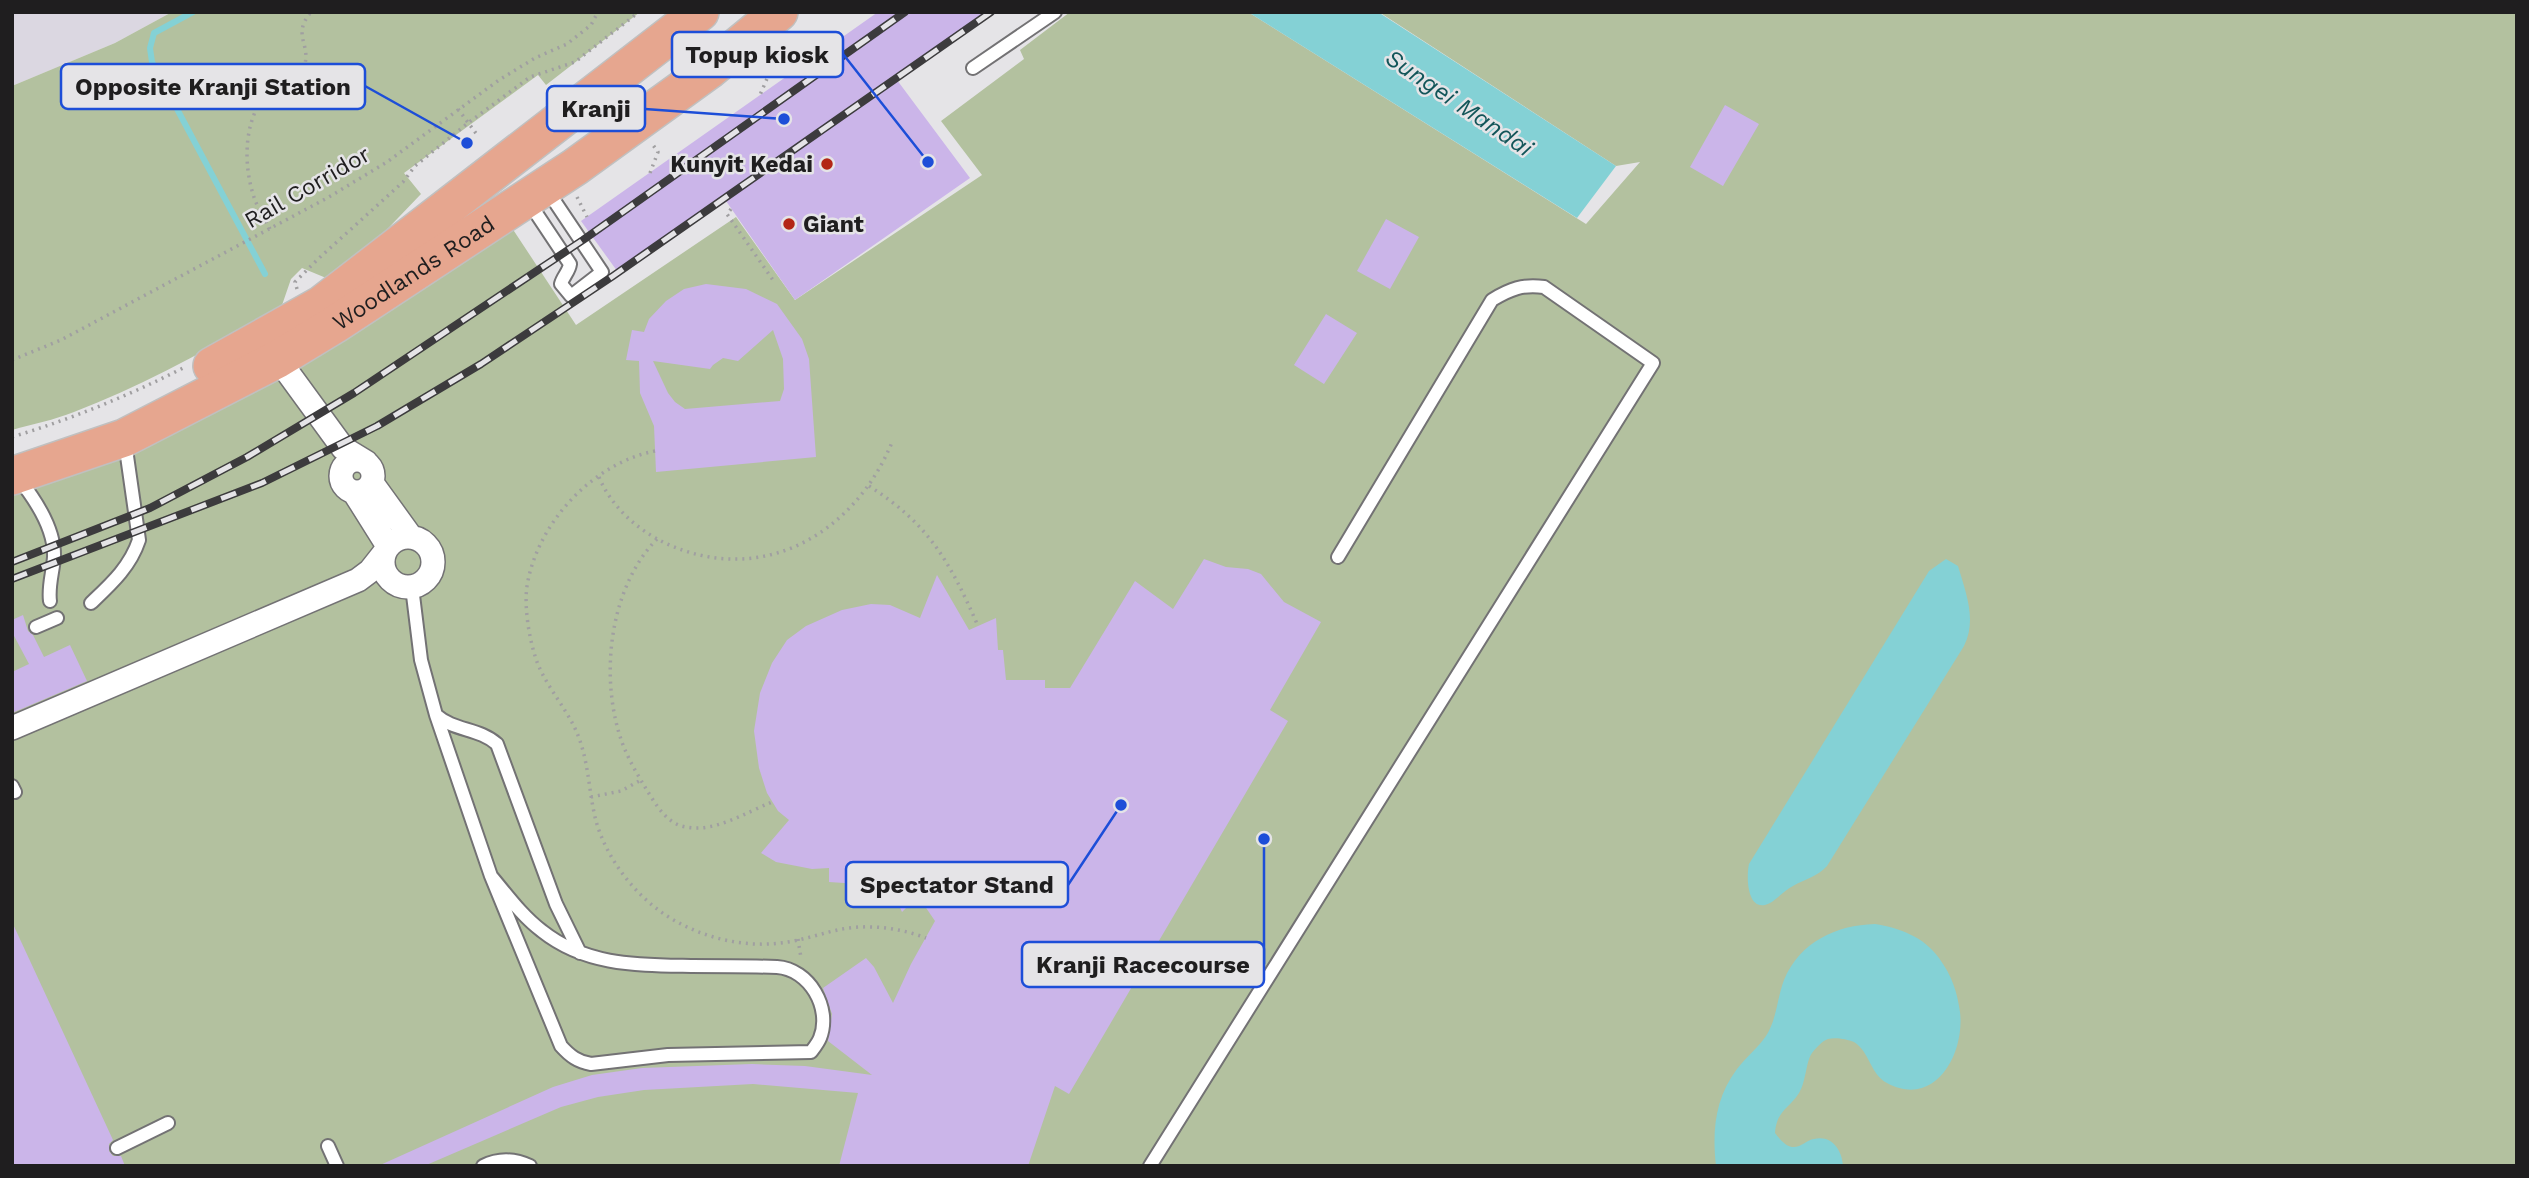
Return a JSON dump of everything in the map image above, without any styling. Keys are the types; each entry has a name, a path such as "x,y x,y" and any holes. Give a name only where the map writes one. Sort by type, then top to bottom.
{"main road":[{"name":"Woodlands Road","path":"13,467 174,388 297,296 321,305 700,12"},
{"name":"Woodlands Road","path":"13,467 124,438 278,359 334,326 536,193 709,70 779,12"}],"street":[{"path":"278,359 342,459 364,479 411,537"},
{"path":"342,459 341,481 364,479"},
{"path":"364,479 387,549 383,566 385,573 402,585"},
{"path":"12,728 358,580 402,537 418,538 429,548 434,562 425,581 402,585 358,580"}],"lane":[{"path":"973,68 1055,12"},
{"path":"536,193 601,272 571,296 561,284 570,270 570,264 536,193"},
{"path":"1150,1166 1653,363 1544,287 1530,285 1510,289 1492,300 1338,556"},
{"path":"91,603 123,572 139,541 124,438"},
{"path":"13,467 32,495 52,537 54,555 50,601"},
{"path":"402,585 436,715 491,876 561,1046 570,1056 582,1062 603,1063 668,1055 811,1052 821,1038 823,1016 814,990 798,972 786,968 632,965 605,961 580,953 542,931 523,914 491,876"},
{"path":"36,628 57,618"},
{"path":"436,715 444,722 482,734 496,744 556,904 580,953"},
{"path":"117,1148 168,1123"},
{"path":"328,1146 337,1166"},
{"path":"483,1166 502,1160 516,1160 530,1166"}],"path":[{"path":"270,229 255,200 247,169 249,129 257,106 273,85 304,67 307,58 300,36 303,22 311,12"},
{"name":"Rail Corridor","path":"12,360 61,340 252,239 387,162 508,74 567,44 591,25 598,12"},
{"path":"297,296 318,259 404,182 415,166 530,77 575,62 639,12"},
{"path":"458,109 478,136"},
{"path":"650,173 658,152"},
{"path":"404,182 412,179"},
{"path":"582,206 587,217"},
{"path":"731,209 727,214 775,283"},
{"path":"12,438 73,419 129,396 187,366"},
{"path":"599,477 610,498 621,511 657,539 680,550 717,558 769,556 807,542 842,517 869,486 892,440"},
{"path":"655,451 622,461 599,477 553,521 534,562 527,585 527,605 535,657 544,678 579,738 596,823 616,864 636,890 663,913 695,931 720,939 779,944 844,929 867,927 893,929 926,938"},
{"path":"869,486 895,502 929,536 946,559 978,626"},
{"path":"657,539 646,550 627,585 614,625 611,664 616,718 623,745 657,807 672,822 686,827 720,824 772,802"},
{"path":"591,797 621,790 641,780"}],"shaded area":[{"path":"12,12 172,12 115,43 12,86"}],"green space":[{"path":"172,12 640,12 546,85 538,75 404,173 421,194 352,266 331,280 302,268 291,279 281,308 256,322 179,364 101,401 59,417 12,430 12,86 115,43"},
{"path":"1070,12 1248,12 1586,224 1640,162 1616,166 1379,12 2517,12 2517,1166 12,1166 12,486 512,228 576,325 736,217 795,300 982,175 941,121 1024,59 1020,50"}],"water":[{"name":"Sungei Mandai","path":"1248,12 1378,12 1616,166 1577,218"},
{"path":"1946,559 1958,566 1967,596 1970,626 1964,646 1827,866 1770,903 1757,904 1752,899 1748,885 1749,864 1929,571"},
{"path":"1875,924 1919,939 1933,951 1951,977 1960,1012 1960,1028 1952,1060 1933,1083 1919,1089 1904,1089 1881,1079 1864,1051 1854,1042 1828,1039 1812,1053 1801,1088 1778,1119 1775,1133 1792,1147 1814,1139 1826,1139 1838,1149 1843,1166 1716,1166 1715,1128 1724,1091 1737,1069 1770,1029 1784,980 1791,967 1799,955 1821,938 1847,928"}],"building":[{"path":"878,12 994,12 897,80 970,178 795,300 726,201 620,275 581,221"},
{"path":"1725,105 1759,124 1723,186 1690,167"},
{"path":"1386,219 1419,237 1390,289 1357,271"},
{"path":"706,284 746,289 777,304 802,339 809,359 816,457 656,472 654,426 640,393 639,361 626,360 632,330 644,332 649,319 666,301 684,289","holes":["773,330 783,359 784,389 780,401 685,409 668,393 653,361 710,369 723,358 738,361"]},
{"path":"1326,314 1357,333 1324,384 1294,365"},
{"path":"1204,559 1226,567 1248,569 1261,574 1284,602 1321,622 1270,710 1288,721 1069,1094 1055,1086 1028,1166 839,1166 858,1093 753,1084 644,1090 598,1097 561,1107 424,1166 378,1166 553,1087 592,1075 642,1068 752,1064 805,1066 872,1075 828,1041 832,1014 823,988 866,958 874,967 893,1003 935,921 918,896 902,912 885,874 859,884 829,882 829,868 812,869 776,862 761,853 789,820 778,811 767,793 759,768 754,731 760,693 772,663 787,640 806,626 842,610 871,604 890,605 920,618 937,575 969,630 996,618 998,650 1003,650 1006,680 1045,680 1045,688 1070,688 1135,581 1173,609"},
{"path":"23,615 28,631 33,635 44,657 70,645 87,681 12,713 12,672 29,664 12,632 12,620"},
{"path":"12,922 113,1140 109,1144 109,1151 113,1156 121,1156 125,1166 12,1166"}],"waterway":[{"path":"193,12 154,33 150,48 152,62 265,274"}],"railway":[{"path":"12,562 150,508 247,457 354,393 583,240 905,12"},
{"path":"12,579 262,483 377,426 481,364 613,276 991,12"}],"place":[{"name":"Kranji","path":"784,119"},
{"name":"Opposite Kranji Station","path":"467,143"},
{"name":"Topup kiosk","path":"928,162"},
{"name":"Kunyit Kedai","path":"827,164"},
{"name":"Giant","path":"789,224"},
{"name":"Spectator Stand","path":"1121,805"},
{"name":"Kranji Racecourse","path":"1264,839"}]}
